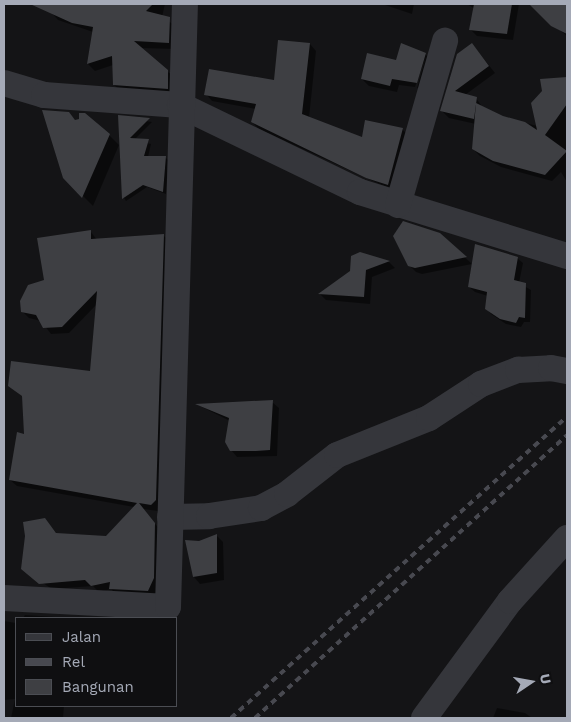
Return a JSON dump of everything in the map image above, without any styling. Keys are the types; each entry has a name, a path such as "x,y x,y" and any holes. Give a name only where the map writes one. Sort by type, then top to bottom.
{"street":[{"path":"4,598 168,607 180,105 185,4"},
{"path":"398,205 445,41"},
{"path":"4,82 44,95 180,105 360,192 567,256"},
{"path":"170,517 209,516 261,508 288,494 337,455 429,418 481,384 518,370 551,368 567,371"},
{"path":"424,718 510,601 567,538"}],"building":[{"path":"30,4 153,4 146,11 170,17 169,43 134,41 168,70 168,89 113,85 112,56 87,64 93,27 72,23"},
{"path":"474,4 512,4 507,34 469,30"},
{"path":"529,4 567,4 567,34 551,26"},
{"path":"278,40 310,43 302,114 362,137 365,120 403,128 388,185 366,178 251,122 256,104 204,95 209,69 274,80"},
{"path":"401,43 426,53 417,83 392,79 390,86 361,79 367,53 396,60"},
{"path":"472,43 489,66 455,91 477,97 474,119 440,111 457,54"},
{"path":"567,77 567,104 545,135 567,151 545,175 493,161 472,149 476,103 503,116 525,122 537,130 531,103 542,91 540,79"},
{"path":"42,110 69,112 75,120 79,119 79,113 85,113 110,134 82,198 63,178"},
{"path":"118,115 150,118 130,138 149,139 144,156 166,156 163,192 143,185 122,199"},
{"path":"403,221 440,233 467,257 415,268 408,266 393,236"},
{"path":"91,230 91,239 164,234 156,500 151,505 139,503 155,523 154,578 148,591 109,589 110,582 91,586 85,580 39,584 21,569 25,536 23,522 45,518 56,533 106,536 137,503 9,480 17,432 24,434 22,396 8,386 11,361 90,371 97,291 62,327 43,328 36,315 21,312 20,301 28,285 44,280 37,238"},
{"path":"475,244 518,257 514,280 526,283 525,318 519,317 516,323 500,319 485,309 487,292 468,287"},
{"path":"360,252 390,261 366,270 364,297 318,294 350,271 351,256"},
{"path":"273,400 270,450 256,451 230,451 225,442 229,418 195,404"},
{"path":"217,534 217,573 193,577 185,540 199,541"}],"railway":[{"path":"231,718 567,416"},
{"path":"255,718 567,435"}]}
